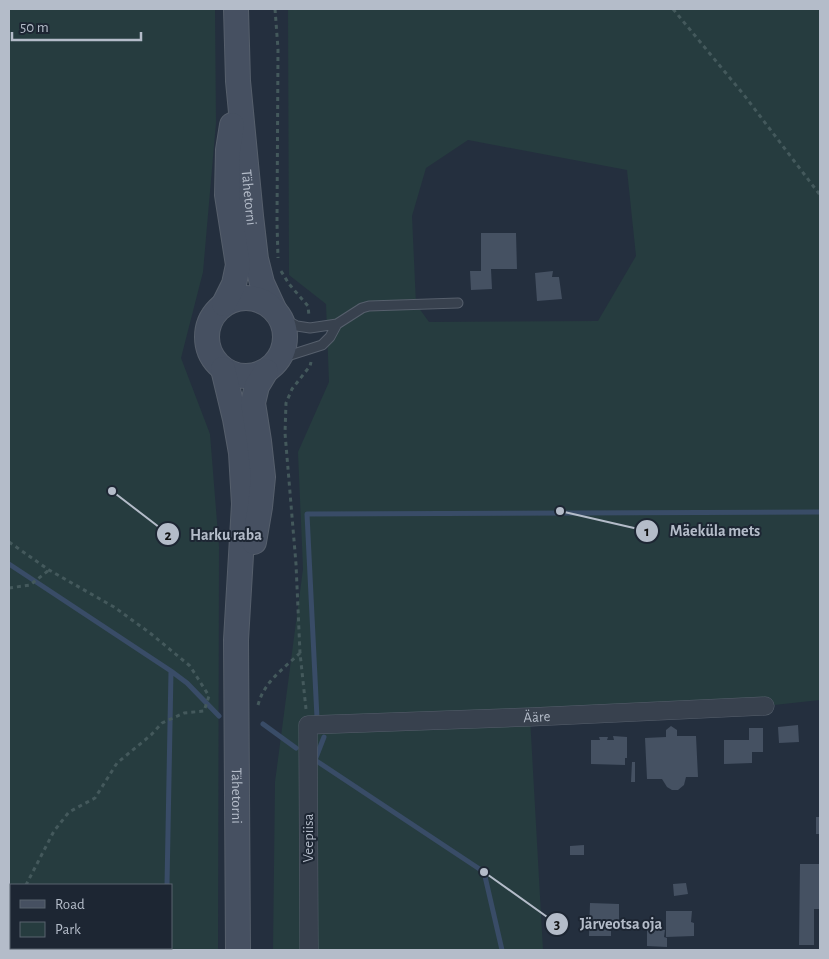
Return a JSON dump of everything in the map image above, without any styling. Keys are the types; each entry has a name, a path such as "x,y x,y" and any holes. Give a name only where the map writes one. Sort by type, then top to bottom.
{"street":[{"name":"Tähetorni","path":"236,9 238,81 255,248 262,283 277,313"},
{"name":"Tähetorni","path":"224,304 234,284 238,265 230,215 227,174 228,150 238,81"},
{"path":"237,298 250,298 263,301 277,313 285,334 284,344 272,365 248,376 239,376 223,369 214,360 206,340 207,330 210,320 224,304 237,298"},
{"name":"Tähetorni","path":"236,640 260,508 263,477 253,403 257,386 272,365"},
{"name":"Tähetorni","path":"223,369 235,419 244,504 236,640 238,950"},
{"name":"Ääre","path":"308,725 540,717 765,706"},
{"name":"Veepiisa","path":"308,725 309,950"}],"lane":[{"path":"277,313 297,326 310,328 337,324 362,308 369,306 458,303"},
{"path":"272,365 322,345 330,337 337,324"}],"path":[{"path":"674,9 744,94 820,194"},
{"path":"9,542 49,570 128,617 150,633 190,666 209,696 204,711 184,713 162,723 151,735 117,763 95,798 69,812 54,831 27,884"},
{"path":"9,588 30,585 49,570"},
{"path":"257,709 260,697 270,680 300,653"}],"green space":[{"path":"9,9 215,9 216,123 203,272 181,358 210,434 219,547 218,950 9,950"},
{"path":"288,9 820,9 820,700 765,706 530,717 543,950 273,950 275,782 303,569 298,452 329,382 326,304 289,275","holes":["468,140 627,170 636,256 598,321 429,322 416,304 412,216 426,168"]}],"building":[{"path":"481,233 516,233 517,269 491,269 492,289 471,290 470,271 481,271"},
{"path":"553,271 552,277 559,277 562,299 537,301 535,273"},
{"path":"798,725 799,742 779,743 778,727"},
{"path":"671,726 677,730 677,736 696,736 698,777 686,777 684,785 678,790 672,790 667,787 662,779 647,779 645,738 666,737 666,730"},
{"path":"749,728 763,728 763,752 752,752 752,763 724,764 724,740 749,740"},
{"path":"613,736 627,737 625,765 591,764 591,740 600,740 599,737 608,737 607,740 614,740"},
{"path":"632,762 635,762 635,782 631,782"},
{"path":"816,817 820,817 820,834 816,834"},
{"path":"584,845 584,855 570,855 570,846"},
{"path":"800,864 820,864 820,909 814,909 814,945 799,945"},
{"path":"686,883 688,894 674,896 673,884"},
{"path":"590,903 619,904 619,927 611,927 611,936 589,936"},
{"path":"666,911 692,911 691,922 694,923 694,936 666,937"},
{"path":"647,930 665,930 664,937 667,938 667,947 647,946"}],"waterway":[{"path":"317,718 307,514 820,512"},
{"path":"9,564 171,671 187,683 219,716"},
{"path":"167,884 171,671"},
{"path":"263,724 296,748"},
{"path":"324,737 315,760 484,872 502,950"}],"place":[{"name":"Harku raba","path":"112,491"},
{"name":"Mäeküla mets","path":"560,511"},
{"name":"Järveotsa oja","path":"484,872"}]}
